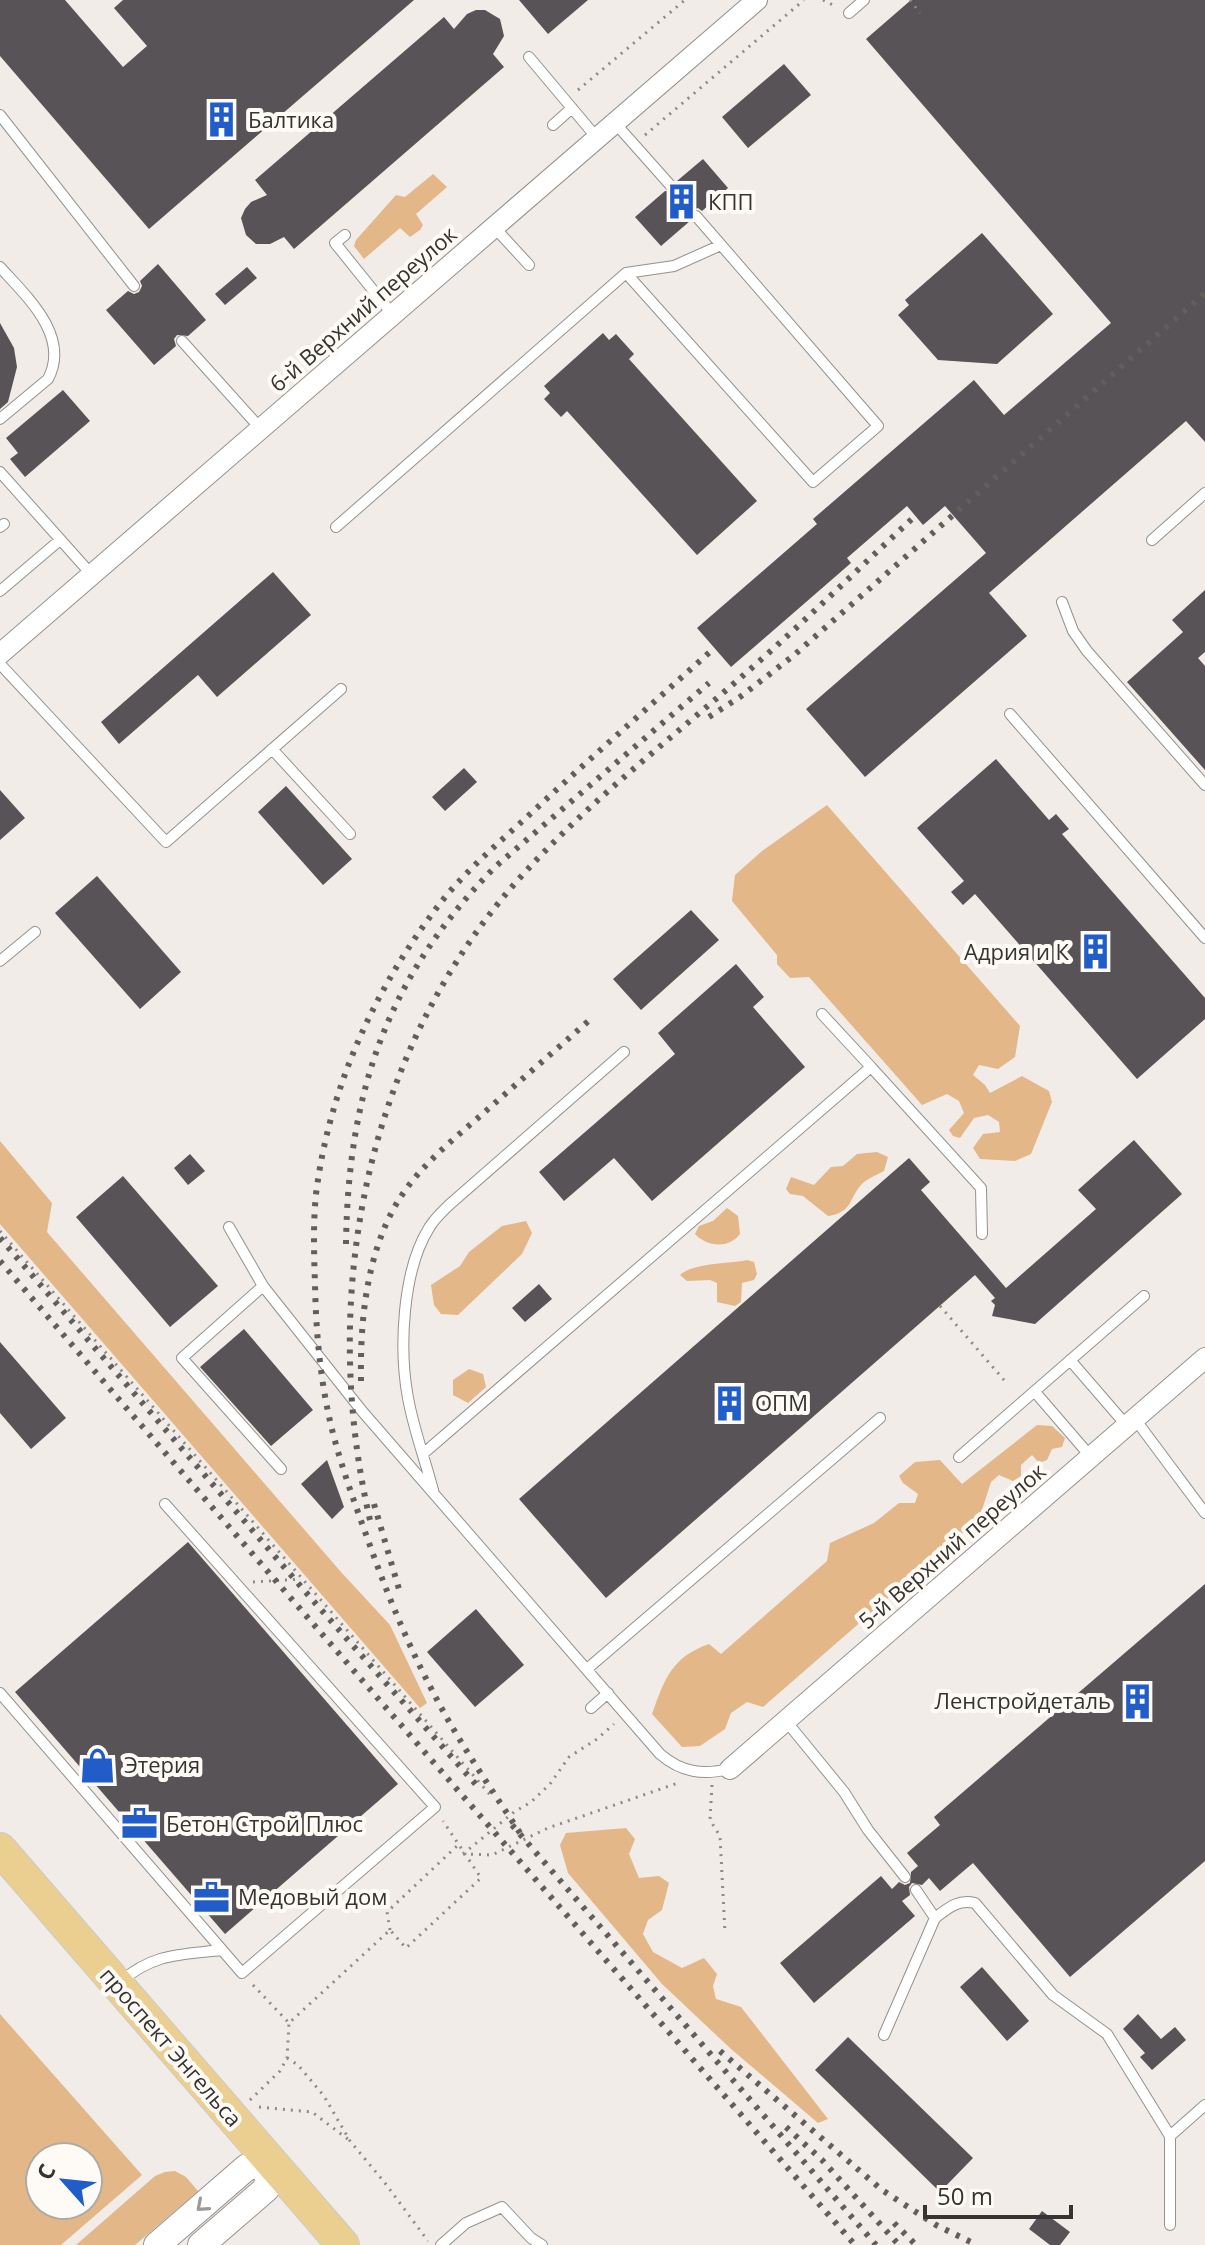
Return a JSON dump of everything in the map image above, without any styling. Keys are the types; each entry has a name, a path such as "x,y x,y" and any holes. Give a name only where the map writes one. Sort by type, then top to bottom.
{"main road":[{"name":"проспект Энгельса","path":"0,1849 117,1984 315,2245"},
{"name":"проспект Энгельса","path":"0,1881 262,2173 343,2245"}],"street":[{"name":"6-й Верхний переулок","path":"0,654 757,0"},
{"name":"5-й Верхний переулок","path":"722,1771 786,1721 1205,1358"},
{"path":"157,2245 262,2173"},
{"path":"201,2245 262,2173"}],"lane":[{"path":"849,13 864,0"},
{"path":"529,57 597,138"},
{"path":"553,125 569,104"},
{"path":"0,115 134,286"},
{"path":"615,123 671,186"},
{"path":"626,273 813,482 878,426 696,216"},
{"path":"494,227 529,265"},
{"path":"345,235 335,243 393,315"},
{"path":"336,527 626,273 674,266 721,245"},
{"path":"0,267 37,308 47,324 54,357 48,379 0,419"},
{"path":"368,285 378,276"},
{"path":"182,341 261,429"},
{"path":"0,472 92,575"},
{"path":"1152,540 1205,493"},
{"path":"0,591 60,540"},
{"path":"1062,602 1073,631 1087,651 1205,785"},
{"path":"0,664 166,842 341,689"},
{"path":"1010,714 1205,938"},
{"path":"272,749 350,834"},
{"path":"0,961 35,932"},
{"path":"822,1014 981,1188 982,1234"},
{"path":"435,1496 408,1396 404,1361 409,1286 418,1249 430,1226 449,1205 624,1052"},
{"path":"424,1453 871,1067"},
{"path":"229,1227 263,1286 362,1411 626,1715 670,1763 699,1773 722,1771"},
{"path":"263,1286 182,1358 281,1469"},
{"path":"959,1457 1144,1296"},
{"path":"1070,1360 1131,1422 1205,1513"},
{"path":"1035,1392 1091,1457"},
{"path":"587,1669 880,1418"},
{"path":"0,1693 242,1973 435,1807 165,1504"},
{"path":"591,1708 608,1693"},
{"path":"786,1721 844,1792 868,1830 905,1877"},
{"path":"916,1890 935,1918"},
{"path":"884,2035 935,1918 955,1904 965,1901 975,1903 1053,1995 1107,2034 1170,2136 1170,2225"},
{"path":"117,1984 138,1967 159,1958 222,1950"},
{"path":"1170,2136 1205,2105"},
{"path":"441,2245 466,2223 502,2207 531,2238 542,2245"}],"path":[{"path":"569,104 685,0"},
{"path":"633,144 804,0"},
{"path":"910,0 920,13"},
{"path":"0,1231 493,1798"},
{"path":"940,1306 1004,1380"},
{"path":"242,1591 250,1582 301,1579"},
{"path":"463,1854 531,1802 550,1784 569,1757 626,1715"},
{"path":"722,1771 710,1820 720,1836 725,1933"},
{"path":"463,1854 492,1855 548,1828 668,1788 699,1773"},
{"path":"435,1807 481,1878 406,1948 390,1930 387,1912 458,1845"},
{"path":"350,2141 312,2112 243,2105 280,2071 287,2058 289,2023 390,1930"},
{"path":"242,1973 289,2023"},
{"path":"287,2058 298,2065 324,2096 350,2141 431,2245"}],"shaded area":[{"path":"433,174 447,187 416,214 423,225 420,230 410,237 400,228 364,259 354,246 356,240 396,195 405,197"},
{"path":"827,805 1020,1026 1015,1057 998,1069 979,1065 973,1075 990,1093 1022,1076 1049,1091 1052,1102 1031,1154 1015,1161 980,1159 973,1148 983,1134 1000,1132 999,1122 988,1115 974,1118 960,1138 953,1136 949,1130 964,1113 959,1101 947,1094 922,1105 809,977 790,978 777,964 777,955 732,901 735,875 762,851"},
{"path":"0,1141 52,1203 47,1232 390,1625 427,1703 420,1708 0,1224"},
{"path":"877,1152 888,1157 884,1171 863,1183 842,1212 828,1216 803,1196 790,1194 786,1189 791,1177 814,1185 831,1167 843,1166 857,1154"},
{"path":"727,1208 738,1216 740,1234 735,1239 724,1244 712,1244 695,1234 699,1226 713,1221"},
{"path":"526,1221 532,1233 522,1254 458,1315 441,1314 434,1305 431,1285 460,1266 469,1252 502,1226"},
{"path":"747,1260 754,1262 757,1274 754,1280 742,1283 741,1302 735,1306 717,1302 717,1283 710,1280 687,1281 680,1275 702,1266"},
{"path":"469,1369 483,1374 486,1387 468,1403 453,1395 453,1380"},
{"path":"1037,1425 1052,1426 1065,1438 1062,1447 1052,1449 1047,1460 1039,1463 1032,1455 1021,1465 1021,1476 1013,1481 999,1475 991,1482 979,1519 763,1707 747,1702 731,1713 725,1729 700,1746 682,1747 652,1714 665,1681 677,1663 709,1644 721,1654 827,1561 830,1543 874,1523 899,1503 915,1503 918,1494 899,1476 915,1462 940,1460 962,1484"},
{"path":"626,1828 635,1839 629,1854 639,1878 659,1876 669,1883 662,1910 648,1920 643,1934 653,1952 682,1968 704,1958 717,1974 713,1986 716,1999 741,2007 828,2119 818,2123 731,2049 662,1984 568,1873 560,1845 566,1833"},
{"path":"0,2014 142,2175 104,2208 104,2141 24,2141 24,2221 89,2221 61,2245 0,2245"},
{"path":"175,2171 186,2177 198,2191 135,2245 76,2245 155,2176"}],"building":[{"path":"0,0 65,0 123,67 147,46 114,8 123,0 414,0 149,229 0,56"},
{"path":"519,0 588,0 548,34"},
{"path":"911,0 1205,0 1205,442 1186,421 989,593 1027,636 865,777 806,709 986,553 945,506 923,525 907,506 847,558 851,563 731,667 697,628 817,524 813,519 974,380 1004,415 1111,323 866,39"},
{"path":"485,10 500,19 504,36 493,54 504,67 294,249 284,237 270,244 256,244 246,235 241,218 245,209 251,202 267,195 255,180 444,17 454,29 467,14"},
{"path":"784,64 811,95 748,148 722,117"},
{"name":"КПП","path":"703,159 728,188 702,211 698,208 691,210 688,214 690,221 661,246 635,217 665,191 676,192 679,188 677,181"},
{"path":"982,233 1053,314 997,364 938,360 898,315 909,305 905,300"},
{"path":"158,264 206,320 188,336 177,335 174,339 176,346 154,365 106,310 128,291 134,294 139,292 142,286 140,281"},
{"path":"247,267 257,278 225,305 215,294"},
{"path":"0,323 14,348 17,367 8,402 0,409"},
{"path":"603,333 609,340 616,334 634,354 629,359 757,501 697,555 567,411 561,417 544,399 550,393 544,386"},
{"path":"63,390 90,421 25,477 10,459 18,453 6,438"},
{"path":"273,572 311,615 217,697 198,675 119,744 101,722"},
{"path":"1205,590 1205,652 1198,658 1205,666 1205,770 1127,682 1183,632 1172,620"},
{"name":"Адрия и К","path":"996,759 1049,820 1056,814 1069,829 1062,834 1205,998 1205,1019 1137,1079 975,894 963,905 951,892 964,881 917,828"},
{"path":"464,768 477,782 445,811 432,797"},
{"path":"286,786 352,859 323,885 258,812"},
{"path":"0,790 25,818 0,840"},
{"path":"97,876 181,972 140,1009 55,913"},
{"path":"691,910 719,940 641,1010 613,979"},
{"path":"736,964 764,997 753,1007 805,1067 652,1201 614,1158 564,1201 539,1172 675,1054 658,1033"},
{"name":"ОПМ","path":"1134,1140 1182,1194 1035,1324 992,1316 995,1305 991,1301 995,1298 975,1275 606,1598 519,1499 909,1158 930,1182 921,1190 1006,1288 1096,1209 1078,1190"},
{"path":"190,1154 205,1171 188,1185 174,1168"},
{"path":"123,1176 218,1286 170,1327 76,1217"},
{"path":"539,1284 552,1299 525,1322 512,1308"},
{"path":"244,1329 313,1410 271,1446 200,1367"},
{"path":"0,1342 66,1418 31,1449 0,1413"},
{"path":"327,1460 344,1507 332,1519 301,1484"},
{"path":"188,1542 398,1784 225,1934 15,1692"},
{"name":"Ленстройдеталь","path":"1205,1584 1205,1861 1070,1977 973,1863 940,1891 929,1878 922,1885 912,1883 910,1895 902,1901 915,1916 814,2003 780,1963 881,1876 892,1889 899,1882 905,1885 910,1883 911,1872 918,1866 907,1853 940,1825 934,1817"},
{"path":"476,1609 524,1665 475,1707 427,1652"},
{"path":"982,1967 1029,2021 1007,2041 960,1987"},
{"path":"1138,2014 1161,2039 1175,2027 1186,2040 1152,2070 1140,2057 1145,2053 1123,2029"},
{"path":"848,2037 973,2158 940,2192 815,2070"},
{"path":"1042,2211 1070,2232 1060,2245 1050,2245 1029,2229"}],"railway":[{"path":"709,717 793,656 1205,293"},
{"path":"370,1520 356,1438 350,1356 353,1273 365,1191 386,1112 417,1035 456,962 505,895 559,837 761,659 914,517"},
{"path":"520,1833 453,1728 414,1655 382,1578 339,1453 323,1383 317,1323 314,1216 322,1155 343,1081 373,1009 412,942 435,910 491,850 712,650"},
{"path":"346,1244 355,1136 366,1087 381,1040 401,995 426,951 495,867 709,683"},
{"path":"361,1381 364,1314 371,1270 394,1208 424,1167 593,1017"},
{"path":"0,1238 480,1789"},
{"path":"0,1261 855,2245"},
{"path":"374,1504 401,1596"},
{"path":"512,1825 876,2245"},
{"path":"720,2051 882,2190 936,2225 977,2245"},
{"path":"786,2127 822,2160 899,2245"},
{"path":"894,2223 916,2245"}],"place":[{"name":"Балтика","path":"222,120"},
{"name":"КПП","path":"682,202"},
{"name":"Адрия и К","path":"1095,952"},
{"name":"ОПМ","path":"729,1403"},
{"name":"Ленстройдеталь","path":"1137,1701"},
{"name":"Этерия","path":"98,1765"},
{"name":"Бетон Строй Плюс","path":"140,1824"},
{"name":"Медовый дом","path":"212,1897"}]}
